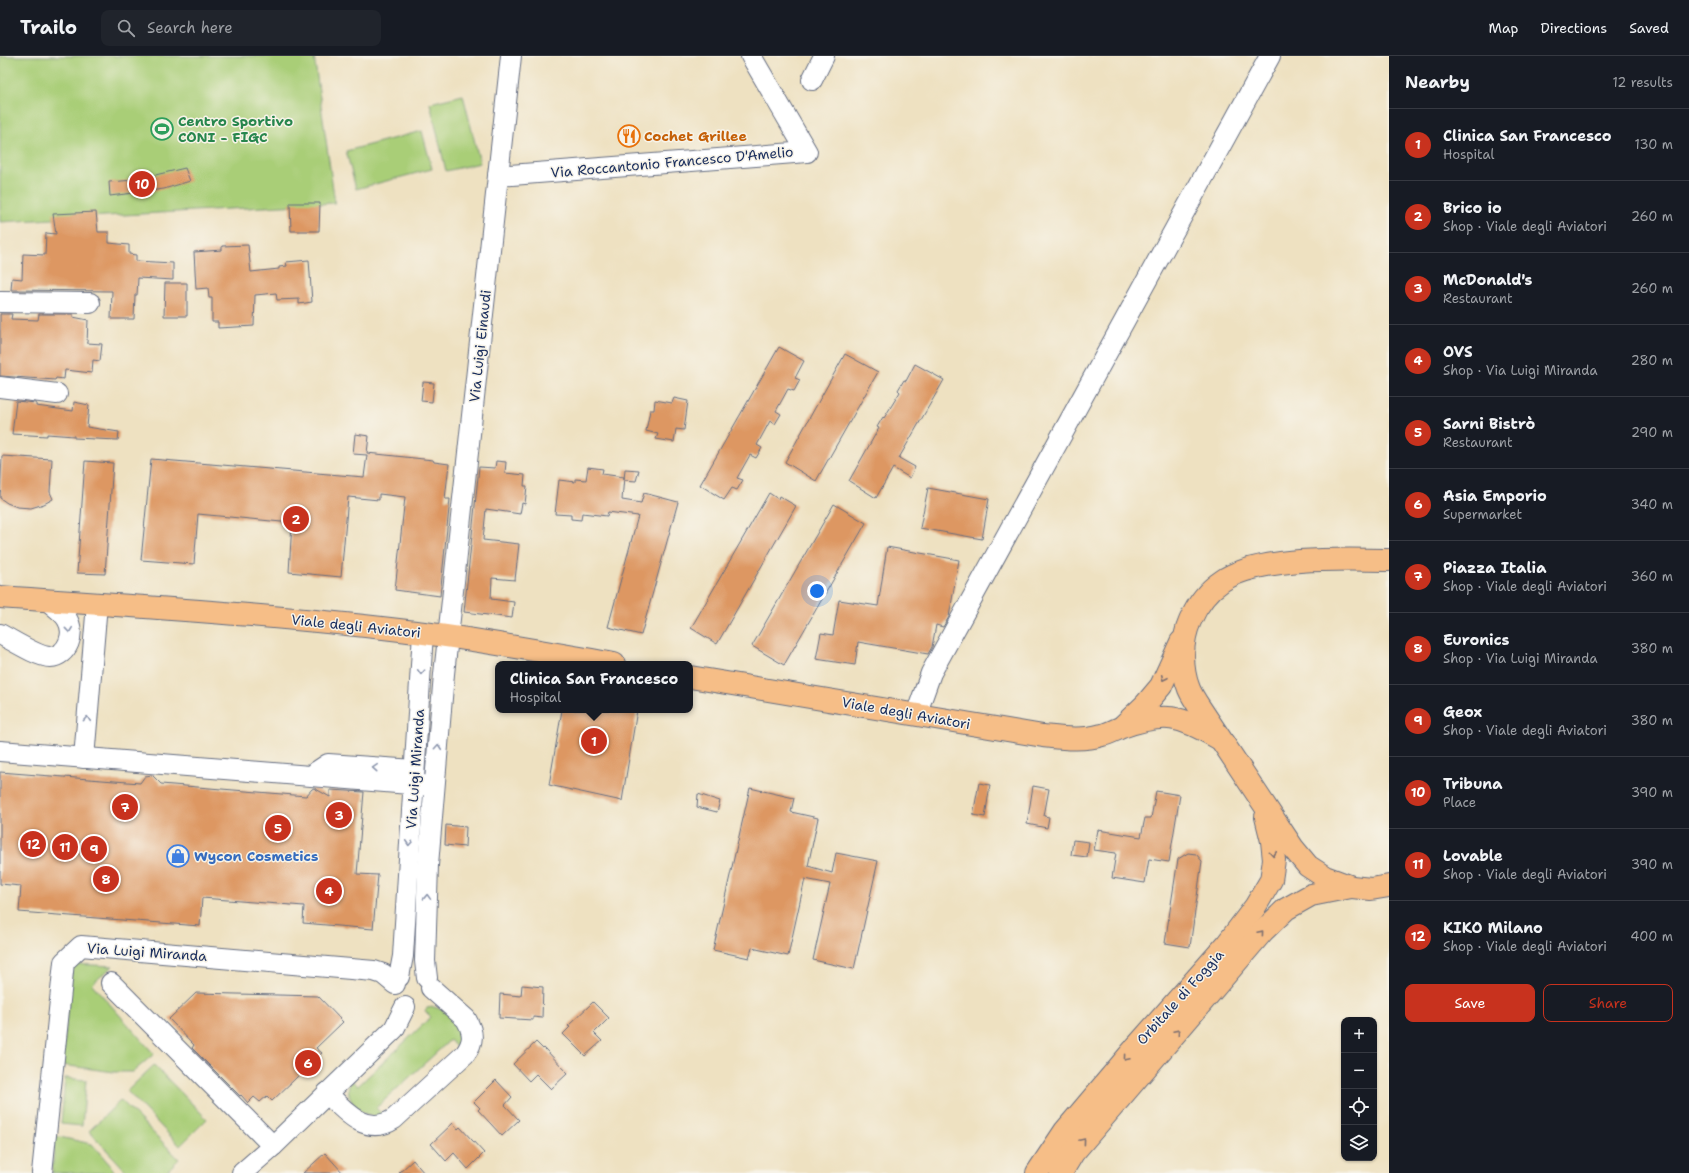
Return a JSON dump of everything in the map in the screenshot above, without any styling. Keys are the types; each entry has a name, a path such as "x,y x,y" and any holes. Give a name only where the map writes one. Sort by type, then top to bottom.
{"main road":[{"name":"Viale degli Aviatori","path":"1122,727 1145,705 1161,686 1194,611 1207,593 1222,581 1238,573 1261,566 1294,562 1344,559 1389,560"},
{"name":"Viale degli Aviatori","path":"0,597 295,619 448,636 596,661"},
{"name":"Viale degli Aviatori","path":"1186,630 1184,666 1189,689 1262,803 1293,848 1308,866 1325,877 1352,886 1371,889 1389,886"},
{"name":"Viale degli Aviatori","path":"693,678 1043,736 1072,739 1101,736 1122,727 1157,717 1176,718 1197,725 1221,740"},
{"name":"Orbitale di Foggia","path":"1037,1173 1070,1125 1136,1047 1227,944 1255,907 1271,880 1274,860 1272,841 1262,803"},
{"name":"Orbitale di Foggia","path":"1061,1173 1073,1153 1262,931 1286,909 1311,895 1352,886"}],"street":[{"name":"Via Luigi Einaudi","path":"448,636 511,56"},
{"name":"Via Roccantonio Francesco D'Amelio","path":"498,176 807,152 752,56"},
{"path":"812,80 824,56"},
{"path":"916,715 931,673 1270,56"},
{"path":"0,302 90,303"},
{"path":"0,387 57,394"},
{"path":"0,634 41,655 50,657 58,655 65,650 70,641 71,630 68,619 47,600"},
{"path":"84,758 97,604"},
{"name":"Via Luigi Miranda","path":"42,1173 64,962 81,946 374,971 397,980 402,966 423,633"},
{"name":"Via Luigi Miranda","path":"429,983 425,961 428,865 448,636"},
{"path":"0,751 309,776 328,764 414,778 434,786"},
{"path":"404,929 426,929"},
{"path":"327,1093 358,1121 372,1125 386,1124 394,1119 465,1054 471,1045 472,1036 466,1019 429,983 416,972 410,971 397,980 394,995 396,1000 405,1007 411,1009 423,1006 430,996 429,983"},
{"path":"111,983 273,1146"},
{"path":"242,1173 273,1146 394,1029 405,1007"}],"green space":[{"name":"Centro Sportivo CONI - FIGC","path":"0,56 314,56 335,203 0,222"},
{"path":"463,95 480,163 446,171 430,103"},
{"path":"422,131 432,169 356,189 346,151"},
{"path":"72,964 113,966 92,984 154,1054 133,1072 114,1072 62,1065"},
{"path":"434,1007 445,1012 454,1020 461,1036 461,1042 456,1047 450,1040 376,1108 383,1115 375,1116 361,1112 351,1101 349,1087 351,1080 358,1086 431,1017 425,1011 427,1008"},
{"path":"154,1065 207,1119 180,1146 127,1091"},
{"path":"65,1078 86,1080 82,1126 61,1124"},
{"path":"121,1100 179,1159 165,1173 128,1173 89,1131"},
{"path":"55,1136 92,1144 111,1166 115,1173 52,1173"}],"building":[{"path":"185,168 190,181 164,189 110,196 109,182 134,180"},
{"path":"290,203 320,203 319,231 291,231"},
{"path":"96,212 98,232 109,232 109,243 129,245 129,254 136,255 136,261 173,263 173,280 138,278 137,295 135,295 134,319 111,319 112,291 11,290 12,278 22,279 23,254 45,255 46,233 56,234 53,214"},
{"path":"248,245 251,272 279,269 279,267 287,266 286,262 309,260 312,302 299,304 299,299 277,300 276,293 255,295 254,326 218,328 218,322 212,322 212,298 209,298 208,288 196,289 194,252 222,250 222,246"},
{"path":"165,283 187,283 187,316 164,316"},
{"path":"0,314 12,314 11,319 38,320 39,314 73,314 73,317 88,320 87,343 102,344 100,361 93,360 92,373 65,370 64,379 56,378 55,380 0,376"},
{"path":"779,347 804,361 795,378 800,380 794,391 788,389 776,411 781,414 775,424 770,421 757,445 762,448 756,458 750,455 737,478 743,480 737,490 732,488 724,500 700,485"},
{"path":"845,354 878,372 816,481 785,462"},
{"path":"915,364 944,380 899,458 915,467 910,478 893,468 876,498 849,481 879,428 877,427 900,392 898,390 904,380 906,381"},
{"path":"423,382 434,383 432,402 421,401"},
{"path":"674,398 688,401 684,430 676,429 674,442 656,439 658,434 646,431 650,410 654,410 655,400 672,403"},
{"path":"16,401 36,403 36,406 73,411 74,402 89,405 87,427 119,432 118,440 74,438 74,436 47,434 47,436 12,434"},
{"path":"355,434 369,436 367,453 433,460 434,462 449,464 445,499 450,499 440,596 395,590 405,497 379,494 379,500 348,497 341,577 289,572 292,523 198,514 194,564 141,560 151,459 364,477 367,455 353,454"},
{"path":"2,456 52,459 50,492 53,499 44,504 31,508 17,507 0,498"},
{"path":"85,461 113,463 105,574 77,573"},
{"path":"496,461 506,462 505,473 525,475 524,486 527,486 525,504 522,503 520,514 486,509 483,540 519,544 515,580 492,578 491,599 514,602 512,618 464,612 479,467 495,468"},
{"path":"588,467 603,469 602,474 624,477 622,500 641,503 644,493 678,502 641,635 608,627 638,516 608,512 607,516 582,513 581,520 571,519 571,515 555,514 559,480 575,482 575,479 586,480"},
{"path":"625,469 639,470 636,481 624,480"},
{"path":"928,488 989,499 982,539 920,528"},
{"path":"769,493 778,499 779,496 796,506 717,644 691,628"},
{"path":"834,504 866,523 784,665 752,646"},
{"path":"887,547 959,560 949,617 943,627 936,625 932,647 928,654 858,642 855,665 816,659 821,633 833,635 839,600 878,606"},
{"path":"561,713 637,713 622,801 549,785"},
{"path":"0,772 140,783 145,776 152,775 161,784 306,796 314,788 330,797 330,790 364,792 357,874 378,875 373,929 303,923 304,906 202,898 200,926 19,912 21,886 0,884"},
{"path":"979,783 990,785 985,817 973,815"},
{"path":"1033,786 1049,789 1044,816 1049,817 1047,828 1027,824"},
{"path":"750,788 794,798 791,812 818,818 808,866 832,873 836,853 878,861 854,969 813,960 830,884 805,879 788,956 752,948 749,958 713,950"},
{"path":"1156,791 1180,795 1169,862 1149,859 1145,883 1112,878 1116,853 1094,850 1098,830 1141,837 1145,818 1151,818"},
{"path":"698,794 720,801 717,812 697,807"},
{"path":"446,825 466,827 465,847 445,845"},
{"path":"1073,840 1089,842 1087,857 1071,855"},
{"path":"1188,853 1196,854 1202,861 1190,947 1165,943 1178,859"},
{"path":"522,985 543,987 542,1018 533,1017 533,1020 499,1018 500,994 521,996"},
{"path":"196,993 318,996 343,1022 316,1048 322,1053 272,1101 267,1096 260,1102 254,1097 248,1103 192,1048 194,1045 169,1019"},
{"path":"593,1002 609,1018 594,1033 602,1041 585,1056 563,1034 570,1027 568,1026"},
{"path":"536,1042 543,1049 544,1048 568,1073 551,1089 536,1074 529,1081 513,1064"},
{"path":"496,1080 512,1097 505,1105 519,1120 502,1136 478,1110 480,1108 474,1102"},
{"path":"453,1123 458,1129 460,1127 484,1153 468,1169 454,1153 446,1161 431,1144"},
{"path":"325,1153 343,1173 303,1173"},
{"path":"413,1160 424,1173 399,1173"}],"place":[{"name":"Centro Sportivo CONI - FIGC","path":"162,129"},
{"name":"Cochet Grillee","path":"629,136"},
{"name":"Tribuna","path":"142,184"},
{"name":"Brico io","path":"296,519"},
{"name":"Clinica San Francesco","path":"594,741"},
{"name":"Piazza Italia","path":"125,807"},
{"name":"McDonald's","path":"339,815"},
{"name":"Sarni Bistrò","path":"278,828"},
{"name":"KIKO Milano","path":"33,844"},
{"name":"Lovable","path":"65,847"},
{"name":"Geox","path":"94,849"},
{"name":"Wycon Cosmetics","path":"178,856"},
{"name":"Euronics","path":"106,879"},
{"name":"OVS","path":"329,891"},
{"name":"Asia Emporio","path":"308,1063"}]}
